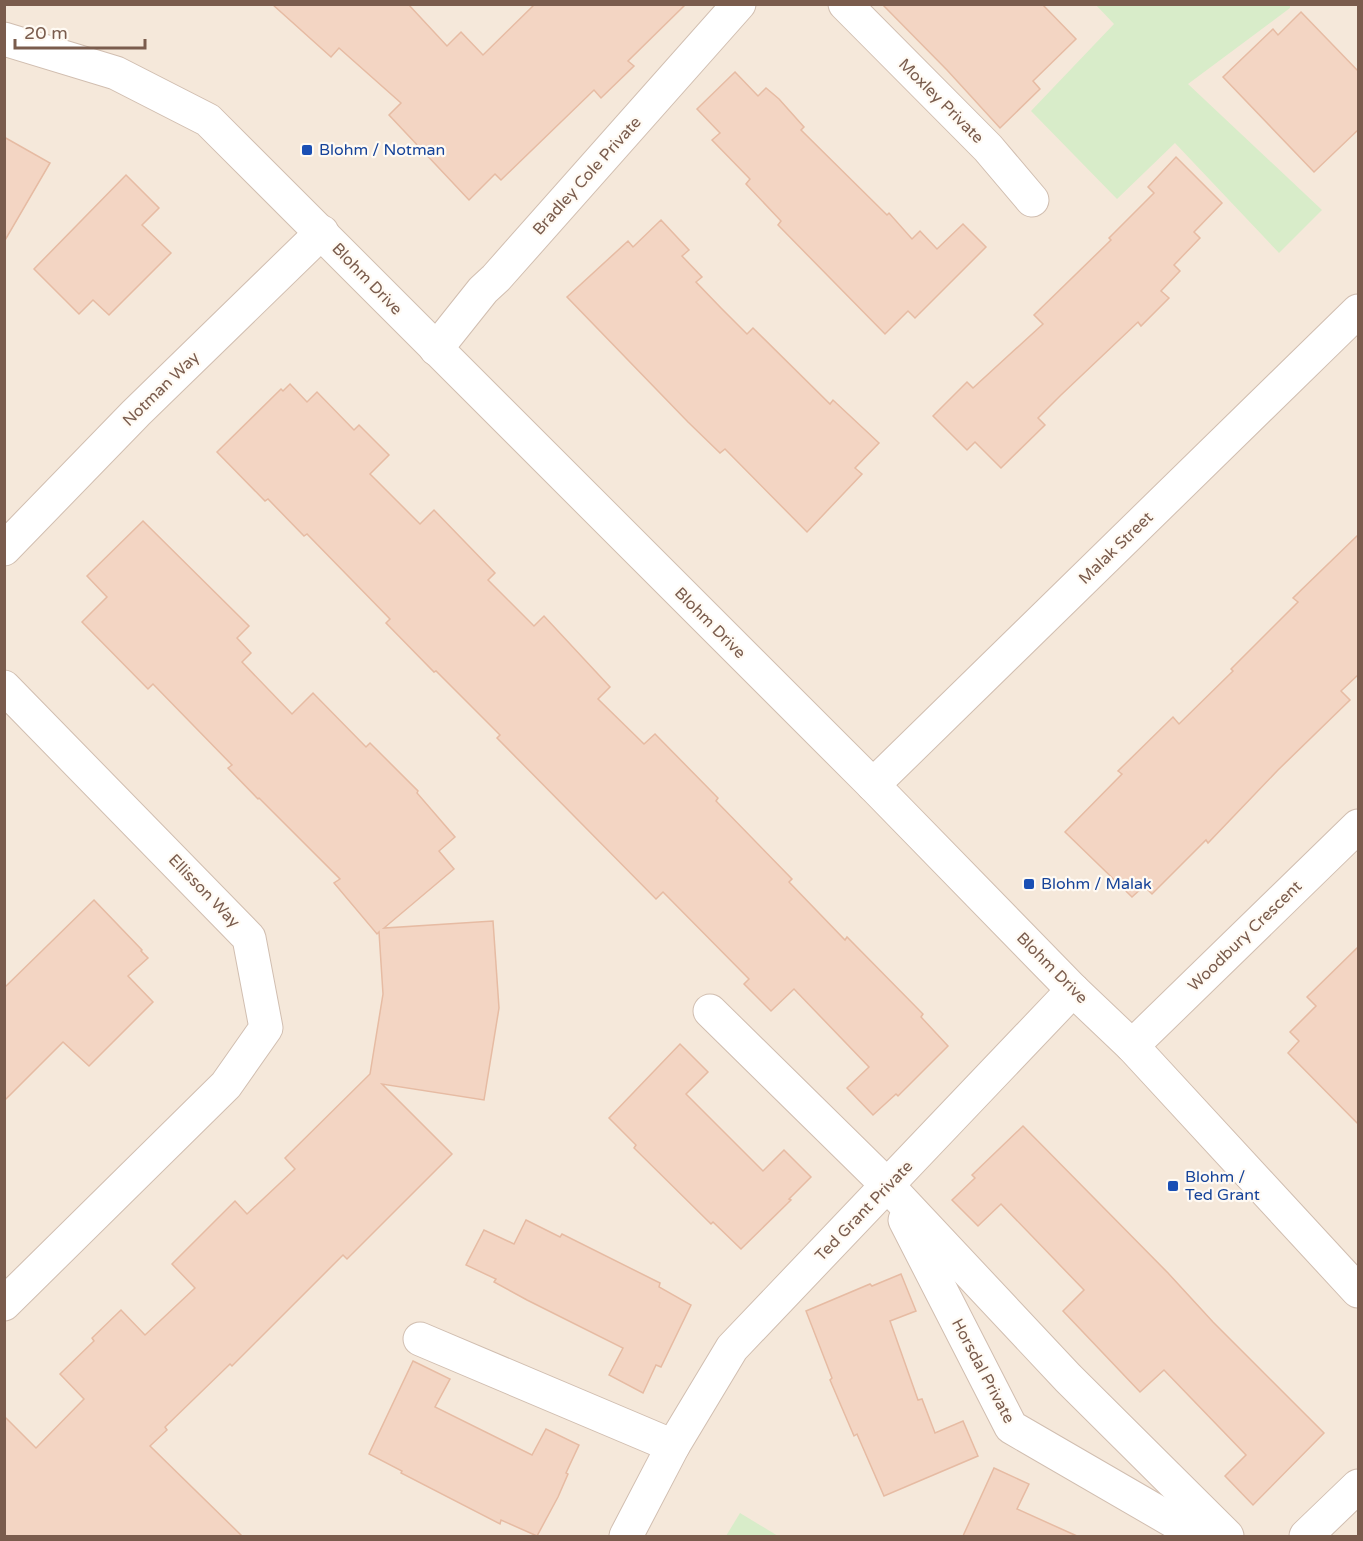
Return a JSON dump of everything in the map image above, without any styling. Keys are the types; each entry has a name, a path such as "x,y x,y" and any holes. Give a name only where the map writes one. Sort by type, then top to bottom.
{"street":[{"name":"Bradley Cole Private","path":"436,349 483,290 739,4"},
{"name":"Moxley Private","path":"845,4 988,148 1032,200"},
{"name":"Blohm Drive","path":"4,39 116,73 208,120 873,785 1073,990 1132,1046 1359,1291"},
{"name":"Notman Way","path":"4,549 136,413 322,232"},
{"name":"Malak Street","path":"873,785 1359,311"},
{"name":"Ellisson Way","path":"4,687 249,938 266,1028 226,1085 4,1304"},
{"name":"Woodbury Crescent","path":"1132,1046 1359,826"},
{"name":"Ted Grant Private","path":"626,1536 673,1446 732,1348 1073,990"},
{"name":"Horsdal Private","path":"710,1011 888,1186 1068,1378 1227,1536"},
{"name":"Horsdal Private","path":"888,1186 1011,1427 1199,1536"},
{"path":"420,1339 673,1446"},
{"path":"1306,1536 1359,1486"}],"shaded area":[{"path":"5,5 1358,5 1358,1536 5,1536"}],"green space":[{"path":"1096,5 1290,5 1290,8 1188,84 1322,210 1279,253 1175,143 1117,199 1031,111 1114,24"},
{"path":"740,1513 778,1536 726,1536"}],"building":[{"path":"272,4 408,4 447,46 461,32 483,55 535,4 686,4 628,61 634,66 601,98 594,90 501,180 495,174 469,200 389,115 401,103 339,48 331,57"},
{"path":"882,4 1042,4 1076,39 1033,81 1040,89 1000,128"},
{"path":"1301,12 1359,72 1359,129 1314,172 1223,77 1273,29 1278,35"},
{"path":"735,72 758,96 766,88 779,99 804,127 801,130 887,215 889,213 912,239 920,231 937,249 963,224 986,247 915,318 908,311 885,334 778,225 781,221 746,184 750,179 712,140 720,133 697,109"},
{"path":"4,137 50,163 4,242"},
{"path":"1176,157 1222,203 1194,232 1200,238 1174,265 1180,271 1161,291 1169,298 1141,326 1138,322 1038,418 1045,425 1001,468 975,442 967,450 933,416 967,382 973,388 1043,324 1034,315 1111,240 1109,238 1154,193 1148,187"},
{"path":"126,175 159,208 142,225 171,253 109,315 93,300 79,314 34,269"},
{"path":"661,220 689,250 682,256 702,277 696,282 721,308 747,334 753,328 830,404 833,400 879,443 855,468 862,474 807,532 725,449 720,453 688,422 567,297 628,241 633,247"},
{"path":"290,384 307,402 317,392 354,430 359,425 389,455 370,474 420,524 434,510 495,573 488,580 534,626 544,616 610,687 598,699 644,744 655,734 718,798 716,801 792,879 789,882 845,940 847,937 923,1014 921,1017 948,1046 898,1096 896,1094 873,1115 847,1088 869,1067 794,989 771,1011 744,984 749,979 663,892 656,899 497,738 500,735 386,623 390,619 307,534 304,536 268,499 265,501 217,452 281,389 283,391"},
{"path":"143,521 249,626 237,638 251,653 242,662 292,714 313,693 366,747 370,743 418,791 417,793 455,837 439,851 454,869 384,928 493,921 499,1008 484,1100 382,1084 452,1154 347,1259 343,1255 232,1366 230,1364 165,1427 167,1430 150,1446 242,1536 4,1536 4,1416 36,1448 84,1399 60,1374 94,1341 92,1338 121,1310 145,1335 195,1288 172,1264 235,1201 247,1214 295,1169 285,1158 370,1074 383,994 379,932 377,934 334,883 340,879 228,768 232,765 153,684 148,689 82,622 107,597 87,576"},
{"path":"1359,534 1359,674 1341,691 1350,700 1208,843 1206,840 1152,894 1144,886 1132,897 1065,832 1122,774 1118,771 1173,717 1179,724 1233,671 1231,669 1298,602 1293,598"},
{"path":"94,900 148,958 128,976 153,1002 89,1066 63,1042 4,1101 4,988"},
{"path":"1359,946 1359,1125 1288,1053 1299,1041 1290,1032 1316,1006 1307,997"},
{"path":"680,1044 708,1072 686,1094 763,1171 784,1150 811,1177 741,1249 713,1222 711,1224 634,1148 636,1145 609,1118"},
{"path":"1023,1126 1324,1433 1253,1505 1225,1476 1246,1455 1164,1370 1140,1392 1063,1311 1084,1290 1001,1204 978,1226 952,1200 975,1178 972,1175"},
{"path":"526,1220 560,1237 562,1234 660,1283 659,1287 691,1305 661,1367 656,1365 643,1393 609,1375 623,1348 527,1300 494,1282 496,1279 466,1265 484,1230 514,1244"},
{"path":"901,1274 916,1311 890,1321 918,1400 922,1399 935,1433 963,1421 978,1456 884,1496 857,1434 854,1436 830,1380 832,1378 806,1311 870,1284 872,1286"},
{"path":"413,1361 450,1379 435,1407 532,1455 546,1429 579,1445 558,1497 537,1536 501,1520 500,1524 369,1454"},
{"path":"994,1468 1029,1484 1017,1509 1077,1536 963,1536"}],"place":[{"name":"Blohm / Notman","path":"307,150"},
{"name":"Blohm / Malak","path":"1029,884"},
{"name":"Blohm / Ted Grant","path":"1173,1186"}]}
